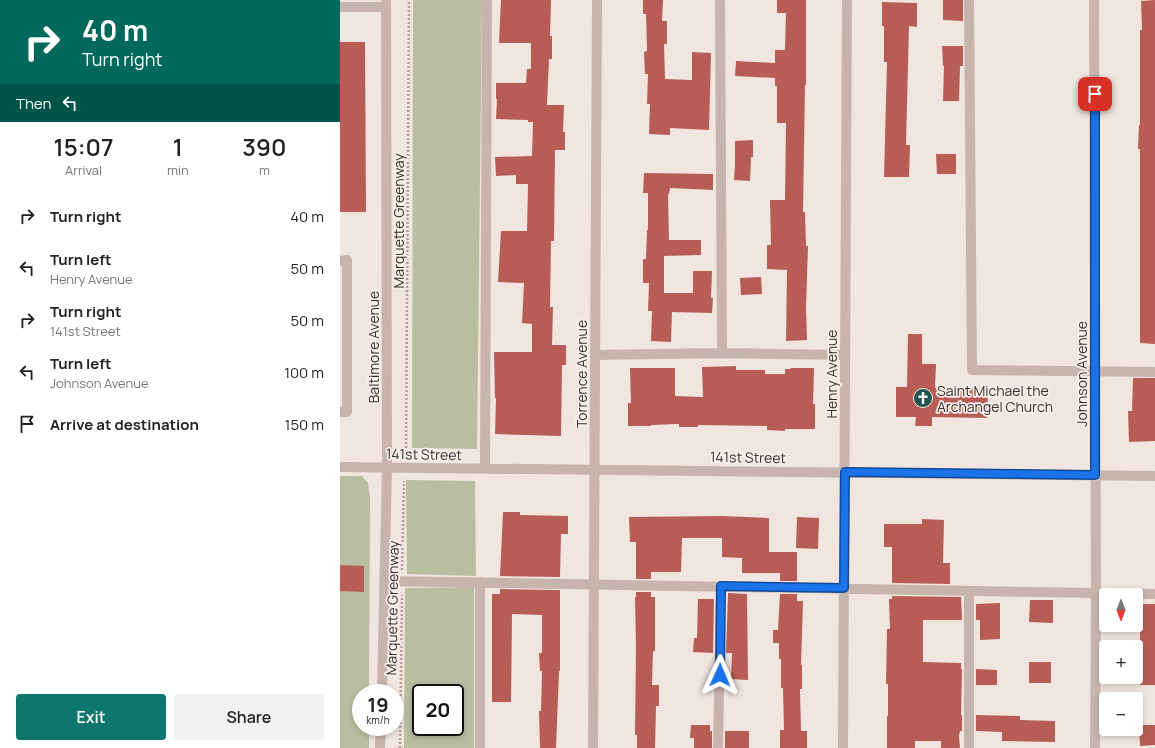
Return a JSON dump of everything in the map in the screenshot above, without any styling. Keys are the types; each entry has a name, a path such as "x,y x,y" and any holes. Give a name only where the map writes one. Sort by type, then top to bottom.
{"street":[{"path":"484,468 487,0"},
{"name":"Torrence Avenue","path":"593,748 597,0"},
{"path":"720,0 722,353"},
{"name":"Henry Avenue","path":"843,748 847,0"},
{"path":"969,0 972,370 1155,372"},
{"name":"Johnson Avenue","path":"1094,0 1096,371 1095,748"},
{"path":"340,7 386,4"},
{"name":"Baltimore Avenue","path":"382,684 387,467 386,4"},
{"path":"340,260 347,260 343,349 347,412 340,412"},
{"path":"595,355 722,353 845,355"},
{"name":"141st Street","path":"340,467 1155,476"},
{"path":"384,581 1155,594"},
{"path":"480,582 480,748"},
{"path":"718,748 721,586"},
{"path":"969,591 969,748"},
{"path":"380,748 381,736"}],"path":[{"name":"Marquette Greenway","path":"407,442 408,0"},
{"name":"Marquette Greenway","path":"400,748 403,492"}],"green space":[{"path":"413,0 482,0 477,449 412,448"},
{"path":"340,476 362,476 368,483 370,497 369,684 352,684 352,736 369,736 369,748 340,748"},
{"path":"406,480 475,481 476,576 407,574"},
{"path":"474,587 474,748 404,748 405,588"}],"building":[{"path":"501,0 551,0 550,36 552,36 552,59 549,59 547,105 564,105 563,132 565,132 565,150 555,150 554,241 551,241 550,307 553,307 552,345 566,345 566,365 562,365 561,436 495,434 496,398 494,352 532,352 532,324 522,323 524,283 498,282 501,231 527,231 528,184 516,184 516,175 496,176 495,157 532,156 533,122 528,122 528,120 496,119 496,83 526,83 527,69 531,69 531,43 499,43"},
{"path":"643,0 663,0 662,21 667,21 667,44 664,44 665,79 692,80 692,52 711,53 709,130 670,128 670,135 649,134 650,104 647,104 648,74 645,74 644,52 647,51 646,14 643,14"},
{"path":"777,0 806,0 806,85 803,212 805,212 806,246 808,246 806,308 807,340 786,341 787,270 767,269 767,245 771,245 770,200 785,200 786,123 777,123 777,86 775,86 775,78 735,76 736,61 775,63 775,50 785,50 786,13 777,13"},
{"path":"943,0 963,0 963,21 943,20"},
{"path":"1155,0 1155,344 1140,343 1140,149 1138,149 1140,125 1140,30 1142,30 1141,1"},
{"path":"882,2 917,3 917,27 909,26 906,145 910,145 909,177 884,177 887,62 884,62"},
{"path":"340,42 365,42 366,212 340,212"},
{"path":"942,46 963,46 963,66 960,66 959,101 943,101 944,66"},
{"path":"753,140 753,157 751,157 750,181 734,180 735,141"},
{"path":"936,154 956,154 956,174 937,174"},
{"path":"644,173 713,174 713,190 670,188 668,194 669,240 701,240 701,255 664,256 664,293 693,293 693,271 712,271 711,298 713,298 712,313 672,312 671,342 651,341 652,311 648,311 649,283 643,283 643,259 646,259 648,230 648,193 643,193"},
{"path":"761,277 762,294 741,295 740,278"},
{"path":"908,334 922,334 922,364 936,364 935,388 988,389 987,418 932,417 932,426 915,426 916,417 896,417 896,387 907,387"},
{"path":"736,366 736,370 765,370 765,374 785,374 785,369 791,368 814,368 813,404 815,404 815,429 785,429 785,431 767,430 767,426 698,425 698,427 679,427 679,424 628,426 628,403 631,403 630,368 675,368 675,396 703,397 702,367"},
{"path":"1133,378 1155,378 1155,441 1129,442 1128,411 1132,411"},
{"path":"503,512 520,512 520,515 568,516 568,534 561,534 560,577 500,576"},
{"path":"722,516 769,518 769,552 797,552 797,581 780,581 780,573 742,573 742,558 722,557 722,538 682,538 681,572 651,572 651,579 636,579 636,542 630,542 629,517"},
{"path":"797,517 819,518 818,549 796,548"},
{"path":"922,519 944,520 943,563 950,563 950,584 892,583 892,547 884,547 884,524 922,524"},
{"path":"340,565 364,566 364,592 340,591"},
{"path":"500,589 560,590 560,671 556,748 540,748 539,711 541,711 542,671 540,671 539,653 542,653 542,615 512,614 511,702 492,702 492,594 500,594"},
{"path":"636,592 651,592 651,597 655,597 655,651 653,651 652,685 659,685 659,706 656,706 655,748 637,748 637,735 635,735"},
{"path":"728,593 747,594 748,680 731,679 732,653 726,653"},
{"path":"780,594 797,594 797,601 803,601 801,665 802,689 800,689 801,731 807,731 807,748 780,748 780,730 784,730 783,688 781,688 781,659 779,659 779,643 773,643 773,630 778,630"},
{"path":"892,596 961,597 962,620 923,620 923,662 961,663 962,731 960,731 959,736 960,748 941,748 941,741 915,741 915,748 887,748 887,629 890,629 889,599 892,599"},
{"path":"698,599 714,599 713,653 693,652 694,638 697,638"},
{"path":"1030,600 1053,600 1053,623 1029,622"},
{"path":"1000,603 1000,639 980,640 980,620 976,620 976,604"},
{"path":"1143,604 1155,604 1155,685 1140,685 1143,684 1143,640 1140,640 1140,632 1143,632"},
{"path":"1029,662 1051,662 1051,683 1029,683"},
{"path":"976,669 997,670 997,685 976,685"},
{"path":"976,715 1020,716 1020,720 1055,721 1055,742 1002,741 1002,732 976,731"},
{"path":"691,725 710,725 710,731 712,731 712,748 694,748 694,738 690,738"},
{"path":"1143,725 1155,725 1155,745 1140,746 1140,736 1143,736"},
{"path":"725,731 749,731 749,748 725,748"}],"place":[{"name":"Saint Michael the Archangel Church","path":"923,398"}],"route":[{"path":"720,675 721,586 844,588 845,472 1095,475 1095,94"}]}
